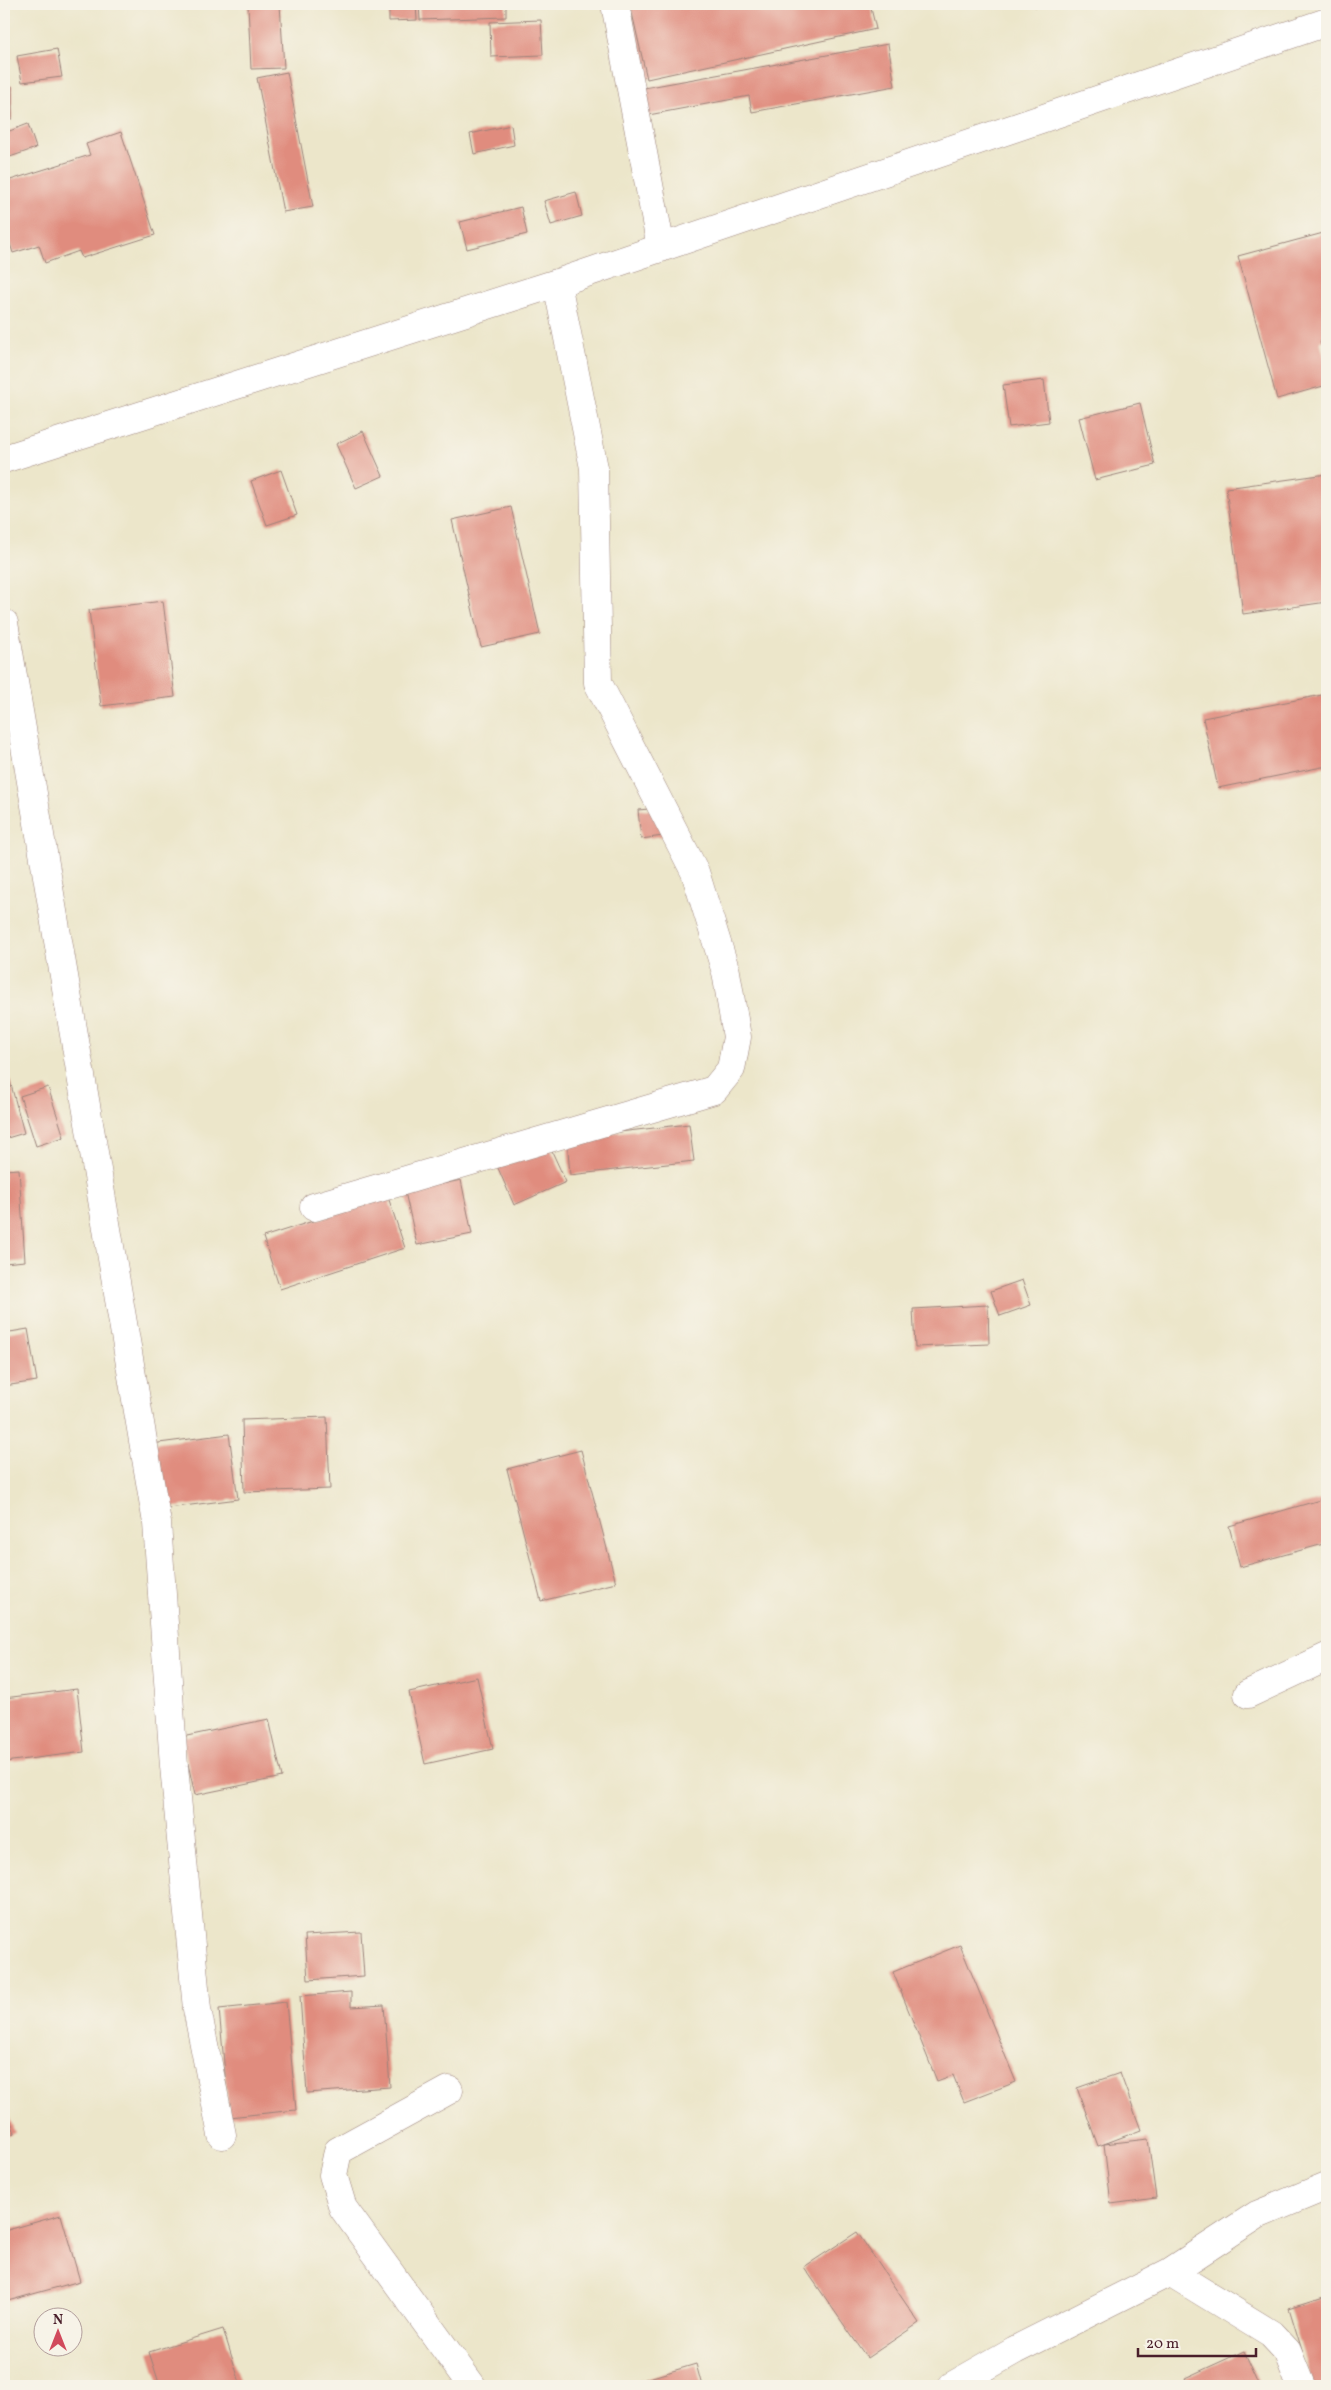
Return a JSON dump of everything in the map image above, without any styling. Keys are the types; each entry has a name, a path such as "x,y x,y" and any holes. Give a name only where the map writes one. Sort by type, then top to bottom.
{"street":[{"path":"615,4 661,248"},
{"path":"4,459 557,283 1327,22"},
{"path":"314,1207 714,1090 731,1070 737,1037 726,972 695,872 598,683 594,468 557,283"},
{"path":"4,623 157,1522 174,1766 197,2009 222,2135"},
{"path":"1248,1694 1327,1657"},
{"path":"449,2090 338,2151 333,2175 343,2208 472,2386"},
{"path":"952,2386 1015,2350 1170,2272 1257,2216 1327,2186"},
{"path":"1170,2272 1271,2334 1287,2351 1301,2386"}],"building":[{"path":"280,4 284,68 251,69 248,6"},
{"path":"389,4 416,4 417,20 389,21"},
{"path":"419,4 506,4 506,17 420,20"},
{"path":"630,4 870,4 876,29 647,79"},
{"path":"1034,4 1047,4 1035,7"},
{"path":"541,20 543,55 491,57 490,22"},
{"path":"888,44 895,86 752,112 749,96 638,117 633,90"},
{"path":"57,49 62,77 22,82 17,56"},
{"path":"287,72 313,207 283,212 257,78"},
{"path":"4,86 12,86 12,119 4,119"},
{"path":"28,124 36,148 4,159 4,133"},
{"path":"511,125 514,145 474,154 470,134"},
{"path":"121,132 155,235 82,258 79,251 45,263 39,245 13,253 4,225 4,182 90,155 86,144"},
{"path":"576,192 582,216 551,225 544,201"},
{"path":"521,207 527,234 467,249 460,222"},
{"path":"1327,232 1327,339 1320,341 1327,368 1327,385 1277,399 1238,256"},
{"path":"1044,380 1049,422 1009,427 1003,385"},
{"path":"1140,403 1155,465 1095,480 1079,418"},
{"path":"363,431 383,476 356,488 336,444"},
{"path":"281,470 297,515 267,525 251,481"},
{"path":"1327,474 1327,602 1243,614 1226,488"},
{"path":"511,507 540,634 481,647 452,520"},
{"path":"163,601 175,697 101,706 89,610"},
{"path":"1327,694 1327,766 1218,788 1203,718"},
{"path":"660,808 663,836 641,839 638,810"},
{"path":"7,1070 24,1133 4,1139 4,1071"},
{"path":"48,1087 64,1137 36,1146 20,1096"},
{"path":"689,1124 694,1161 570,1175 567,1138"},
{"path":"549,1145 566,1182 514,1205 498,1168"},
{"path":"19,1169 25,1261 4,1263 4,1170"},
{"path":"461,1180 472,1234 417,1245 405,1192"},
{"path":"388,1197 405,1248 280,1289 263,1237"},
{"path":"1022,1280 1031,1305 1000,1316 991,1291"},
{"path":"988,1305 989,1344 915,1347 913,1309"},
{"path":"28,1329 37,1381 4,1386 4,1333"},
{"path":"327,1417 330,1489 244,1492 242,1420"},
{"path":"229,1434 238,1499 160,1509 151,1444"},
{"path":"581,1450 616,1583 541,1601 507,1469"},
{"path":"1327,1498 1327,1543 1240,1567 1229,1526"},
{"path":"477,1677 493,1749 425,1764 409,1692"},
{"path":"77,1689 84,1752 4,1762 4,1698"},
{"path":"269,1719 282,1777 195,1795 182,1737"},
{"path":"361,1932 364,1976 308,1980 305,1935"},
{"path":"960,1945 1016,2082 964,2102 953,2075 937,2081 893,1972"},
{"path":"351,1992 351,2007 384,2005 390,2087 307,2093 300,1996"},
{"path":"286,2002 296,2110 229,2117 219,2009"},
{"path":"1120,2073 1141,2130 1098,2146 1077,2088"},
{"path":"4,2103 15,2133 4,2137"},
{"path":"1148,2139 1156,2198 1111,2204 1104,2144"},
{"path":"61,2215 80,2281 4,2302 4,2231"},
{"path":"857,2232 919,2323 867,2358 804,2267"},
{"path":"1327,2296 1327,2386 1313,2386 1289,2308"},
{"path":"223,2329 241,2386 160,2386 149,2352"},
{"path":"1244,2351 1260,2386 1189,2386 1185,2378"},
{"path":"696,2364 702,2386 641,2386 639,2381"}]}
